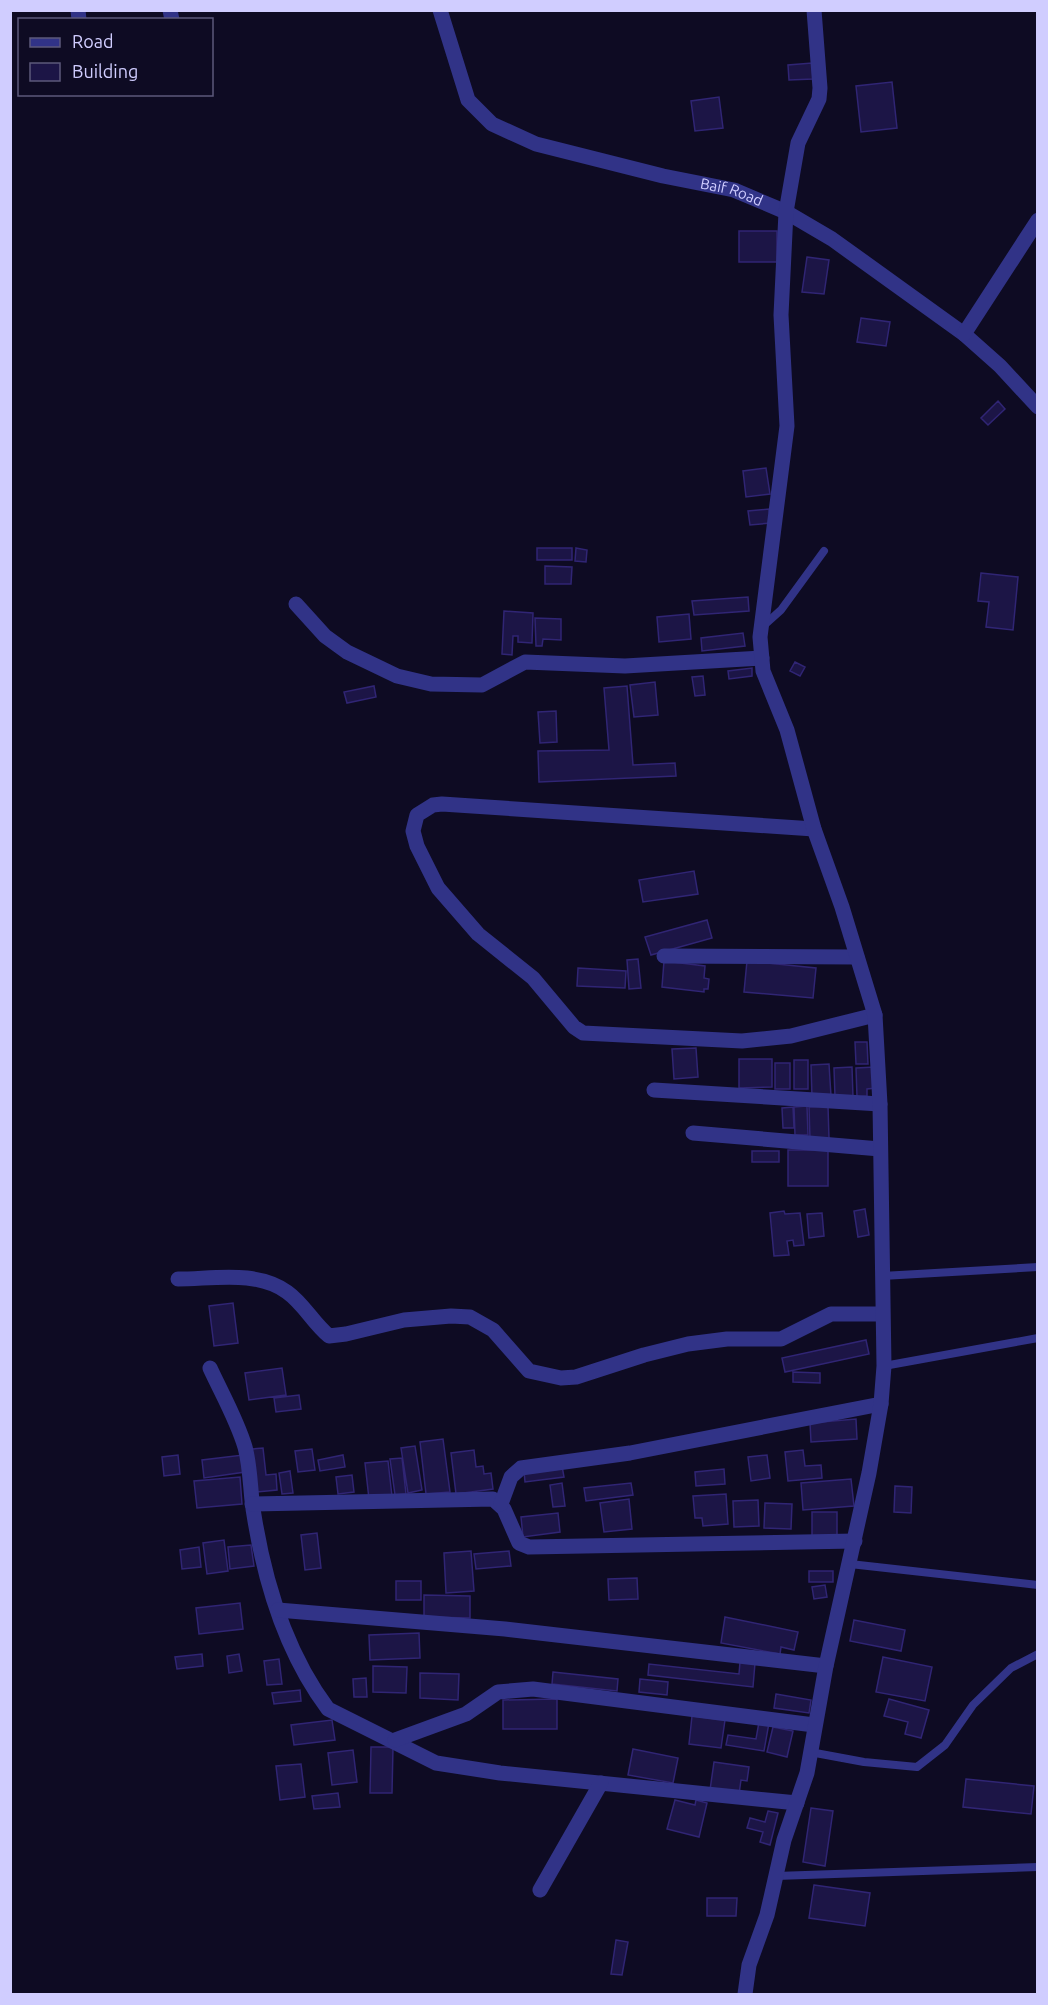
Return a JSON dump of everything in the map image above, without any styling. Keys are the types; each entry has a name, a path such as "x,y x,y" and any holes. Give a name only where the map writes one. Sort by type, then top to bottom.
{"street":[{"name":"Baif Road","path":"440,10 468,100 492,124 536,144 663,176 734,190 786,212 832,239 964,334 1000,366 1038,407"},
{"path":"744,1995 750,1965 767,1915 810,1752 826,1666 855,1541 881,1404 884,1366 880,1104 875,1015 814,829 787,730 767,682 762,658 760,629 787,426 781,315 786,212 798,143 819,99 814,10"},
{"path":"964,334 1038,220"},
{"path":"296,604 326,636 347,652 397,676 431,684 482,685 525,662 625,666 762,658"},
{"path":"814,829 442,804 433,805 417,815 413,831 417,846 438,888 453,907 478,934 533,978 574,1028 583,1033 742,1041 791,1035 875,1015"},
{"path":"664,956 857,957"},
{"path":"654,1090 880,1104"},
{"path":"693,1133 880,1149"},
{"path":"178,1279 252,1278 271,1282 302,1305 329,1335 346,1334 404,1320 451,1316 470,1317 493,1330 529,1371 561,1378 576,1377 644,1355 688,1344 727,1339 782,1339 831,1314 882,1314"},
{"path":"210,1368 245,1446 252,1504 266,1573 287,1641 328,1709 395,1740 423,1759 436,1763 797,1803"},
{"path":"501,1504 511,1477 521,1468 630,1452 881,1404"},
{"path":"252,1504 485,1498 501,1504 519,1543 529,1547 855,1541"},
{"path":"278,1610 505,1629 826,1666"},
{"path":"395,1740 466,1714 487,1698 513,1690 533,1689 814,1725"},
{"path":"540,1890 601,1783"}],"lane":[{"path":"760,629 781,610 824,551"},
{"path":"882,1276 1038,1267"},
{"path":"884,1366 1038,1338"},
{"path":"850,1564 1038,1586"},
{"path":"810,1752 864,1762 917,1767 945,1745 973,1705 1011,1668 1038,1654"},
{"path":"776,1876 1038,1867"}],"building":[{"path":"812,63 813,79 789,80 788,65"},
{"path":"892,82 897,128 861,132 856,86"},
{"path":"719,97 723,128 695,131 691,101"},
{"path":"739,231 777,231 777,262 739,262"},
{"path":"807,257 829,260 824,294 802,292"},
{"path":"861,318 890,322 886,346 857,342"},
{"path":"998,401 1005,409 988,425 981,418"},
{"path":"766,468 770,494 746,497 743,471"},
{"path":"769,509 771,523 750,525 748,511"},
{"path":"537,548 572,548 572,560 537,560"},
{"path":"576,548 587,550 586,562 575,561"},
{"path":"545,566 572,567 571,584 545,584"},
{"path":"981,573 1018,577 1013,630 986,627 989,602 978,601"},
{"path":"748,597 749,611 694,615 692,601"},
{"path":"504,611 533,613 532,643 518,642 518,636 513,636 512,655 502,654"},
{"path":"689,614 691,639 659,642 657,617"},
{"path":"535,618 561,619 561,640 543,639 542,646 536,646"},
{"path":"743,633 745,646 702,651 701,638"},
{"path":"795,662 805,667 800,676 790,671"},
{"path":"752,668 752,676 729,679 728,671"},
{"path":"703,676 705,695 695,696 692,677"},
{"path":"655,682 658,715 634,717 630,685"},
{"path":"374,686 376,697 347,703 344,692"},
{"path":"627,686 633,765 675,763 676,776 539,782 538,751 609,750 604,688"},
{"path":"556,711 557,742 540,743 538,712"},
{"path":"694,871 698,894 643,902 639,880"},
{"path":"707,920 712,938 651,955 645,937"},
{"path":"638,959 641,988 629,989 627,960"},
{"path":"664,961 705,966 704,978 709,979 708,989 704,989 704,992 662,987"},
{"path":"747,961 816,968 813,998 744,992"},
{"path":"578,968 626,971 625,988 577,986"},
{"path":"855,1042 867,1042 868,1064 856,1064"},
{"path":"696,1048 698,1077 674,1079 672,1049"},
{"path":"739,1059 772,1059 772,1087 739,1088"},
{"path":"794,1060 808,1060 808,1089 794,1089"},
{"path":"775,1063 790,1063 790,1089 775,1089"},
{"path":"829,1064 831,1096 812,1097 811,1065"},
{"path":"852,1067 853,1097 835,1097 834,1068"},
{"path":"875,1067 876,1088 867,1089 867,1096 857,1097 856,1068"},
{"path":"807,1106 808,1135 795,1135 794,1107"},
{"path":"828,1106 829,1138 810,1139 809,1107"},
{"path":"793,1107 794,1128 783,1128 782,1108"},
{"path":"788,1150 828,1150 828,1186 788,1186"},
{"path":"752,1151 779,1151 779,1162 752,1162"},
{"path":"865,1209 869,1235 858,1237 854,1211"},
{"path":"784,1211 785,1214 800,1213 804,1245 794,1246 793,1240 787,1241 789,1255 774,1256 770,1213"},
{"path":"822,1213 824,1236 809,1238 807,1214"},
{"path":"233,1303 238,1343 214,1346 209,1306"},
{"path":"866,1340 869,1354 785,1372 782,1358"},
{"path":"282,1368 286,1395 249,1400 245,1373"},
{"path":"793,1372 820,1373 820,1383 793,1382"},
{"path":"299,1395 301,1409 276,1412 274,1398"},
{"path":"856,1419 857,1439 811,1442 810,1423"},
{"path":"443,1439 450,1492 426,1494 420,1442"},
{"path":"415,1446 422,1490 408,1493 401,1448"},
{"path":"263,1448 266,1475 276,1474 277,1490 257,1492 252,1449"},
{"path":"312,1449 315,1470 298,1472 295,1451"},
{"path":"474,1450 476,1467 483,1466 484,1474 491,1473 493,1489 456,1494 451,1453"},
{"path":"803,1450 805,1466 821,1465 822,1478 788,1481 785,1452"},
{"path":"178,1455 180,1474 164,1476 162,1457"},
{"path":"243,1455 245,1472 204,1478 202,1460"},
{"path":"343,1455 345,1467 320,1471 318,1460"},
{"path":"767,1455 770,1478 751,1481 748,1457"},
{"path":"402,1458 406,1494 395,1495 390,1459"},
{"path":"388,1461 392,1496 369,1499 365,1463"},
{"path":"562,1466 564,1477 525,1482 524,1471"},
{"path":"724,1469 725,1484 696,1486 695,1472"},
{"path":"290,1471 293,1493 282,1494 279,1473"},
{"path":"352,1475 354,1492 338,1494 336,1477"},
{"path":"240,1477 242,1504 197,1508 194,1481"},
{"path":"851,1479 854,1506 803,1510 801,1483"},
{"path":"562,1483 565,1506 553,1507 550,1485"},
{"path":"631,1483 633,1495 586,1501 584,1488"},
{"path":"895,1486 912,1487 911,1513 894,1512"},
{"path":"726,1494 728,1524 703,1526 702,1518 695,1518 693,1496"},
{"path":"629,1499 632,1529 604,1532 600,1503"},
{"path":"758,1500 759,1526 734,1527 733,1501"},
{"path":"765,1503 792,1504 791,1529 764,1528"},
{"path":"812,1512 837,1512 837,1537 812,1538"},
{"path":"558,1513 560,1532 523,1537 521,1517"},
{"path":"317,1533 321,1568 305,1570 301,1535"},
{"path":"224,1540 228,1571 207,1574 203,1543"},
{"path":"251,1545 254,1566 230,1569 228,1547"},
{"path":"199,1547 201,1567 182,1569 180,1550"},
{"path":"471,1551 474,1591 446,1593 444,1553"},
{"path":"509,1551 511,1566 476,1569 474,1554"},
{"path":"809,1571 833,1571 833,1582 809,1582"},
{"path":"637,1578 638,1599 609,1600 608,1579"},
{"path":"396,1581 421,1581 421,1600 396,1600"},
{"path":"825,1585 827,1597 814,1599 812,1587"},
{"path":"424,1595 470,1596 470,1618 424,1617"},
{"path":"240,1603 243,1629 199,1634 196,1608"},
{"path":"725,1617 798,1632 794,1650 781,1647 780,1654 721,1643"},
{"path":"854,1620 905,1630 901,1651 850,1641"},
{"path":"419,1633 420,1658 370,1660 369,1635"},
{"path":"202,1654 203,1666 177,1669 175,1657"},
{"path":"239,1654 242,1671 229,1673 227,1656"},
{"path":"883,1657 932,1667 925,1701 876,1692"},
{"path":"279,1659 282,1684 267,1685 264,1661"},
{"path":"740,1662 755,1663 753,1687 648,1675 649,1664 739,1674"},
{"path":"373,1666 407,1667 406,1693 373,1692"},
{"path":"553,1672 618,1679 617,1691 552,1684"},
{"path":"420,1673 459,1674 458,1700 420,1698"},
{"path":"366,1678 367,1697 354,1697 353,1679"},
{"path":"640,1679 668,1682 667,1695 639,1692"},
{"path":"300,1690 301,1701 274,1704 272,1693"},
{"path":"776,1694 811,1700 809,1713 774,1708"},
{"path":"557,1699 557,1729 503,1729 503,1700"},
{"path":"889,1699 929,1710 921,1738 905,1734 908,1722 884,1716"},
{"path":"692,1716 725,1720 721,1748 689,1744"},
{"path":"332,1720 335,1740 294,1745 291,1725"},
{"path":"759,1722 769,1723 764,1751 726,1745 728,1735 756,1739"},
{"path":"773,1727 793,1731 787,1757 767,1752"},
{"path":"371,1747 393,1747 392,1793 370,1793"},
{"path":"633,1749 678,1758 673,1783 628,1775"},
{"path":"353,1750 357,1782 332,1785 328,1753"},
{"path":"714,1762 749,1767 747,1781 741,1780 739,1794 710,1790"},
{"path":"301,1764 305,1797 280,1800 276,1766"},
{"path":"966,1779 1034,1786 1031,1814 963,1807"},
{"path":"338,1793 340,1807 314,1809 312,1796"},
{"path":"675,1800 695,1805 696,1800 707,1803 699,1837 667,1829"},
{"path":"811,1808 833,1811 825,1866 803,1862"},
{"path":"768,1811 778,1813 770,1845 760,1842 763,1832 747,1828 750,1818 765,1822"},
{"path":"814,1885 870,1893 865,1926 809,1918"},
{"path":"707,1898 737,1898 736,1916 707,1916"},
{"path":"616,1940 628,1942 622,1975 611,1974"}]}
